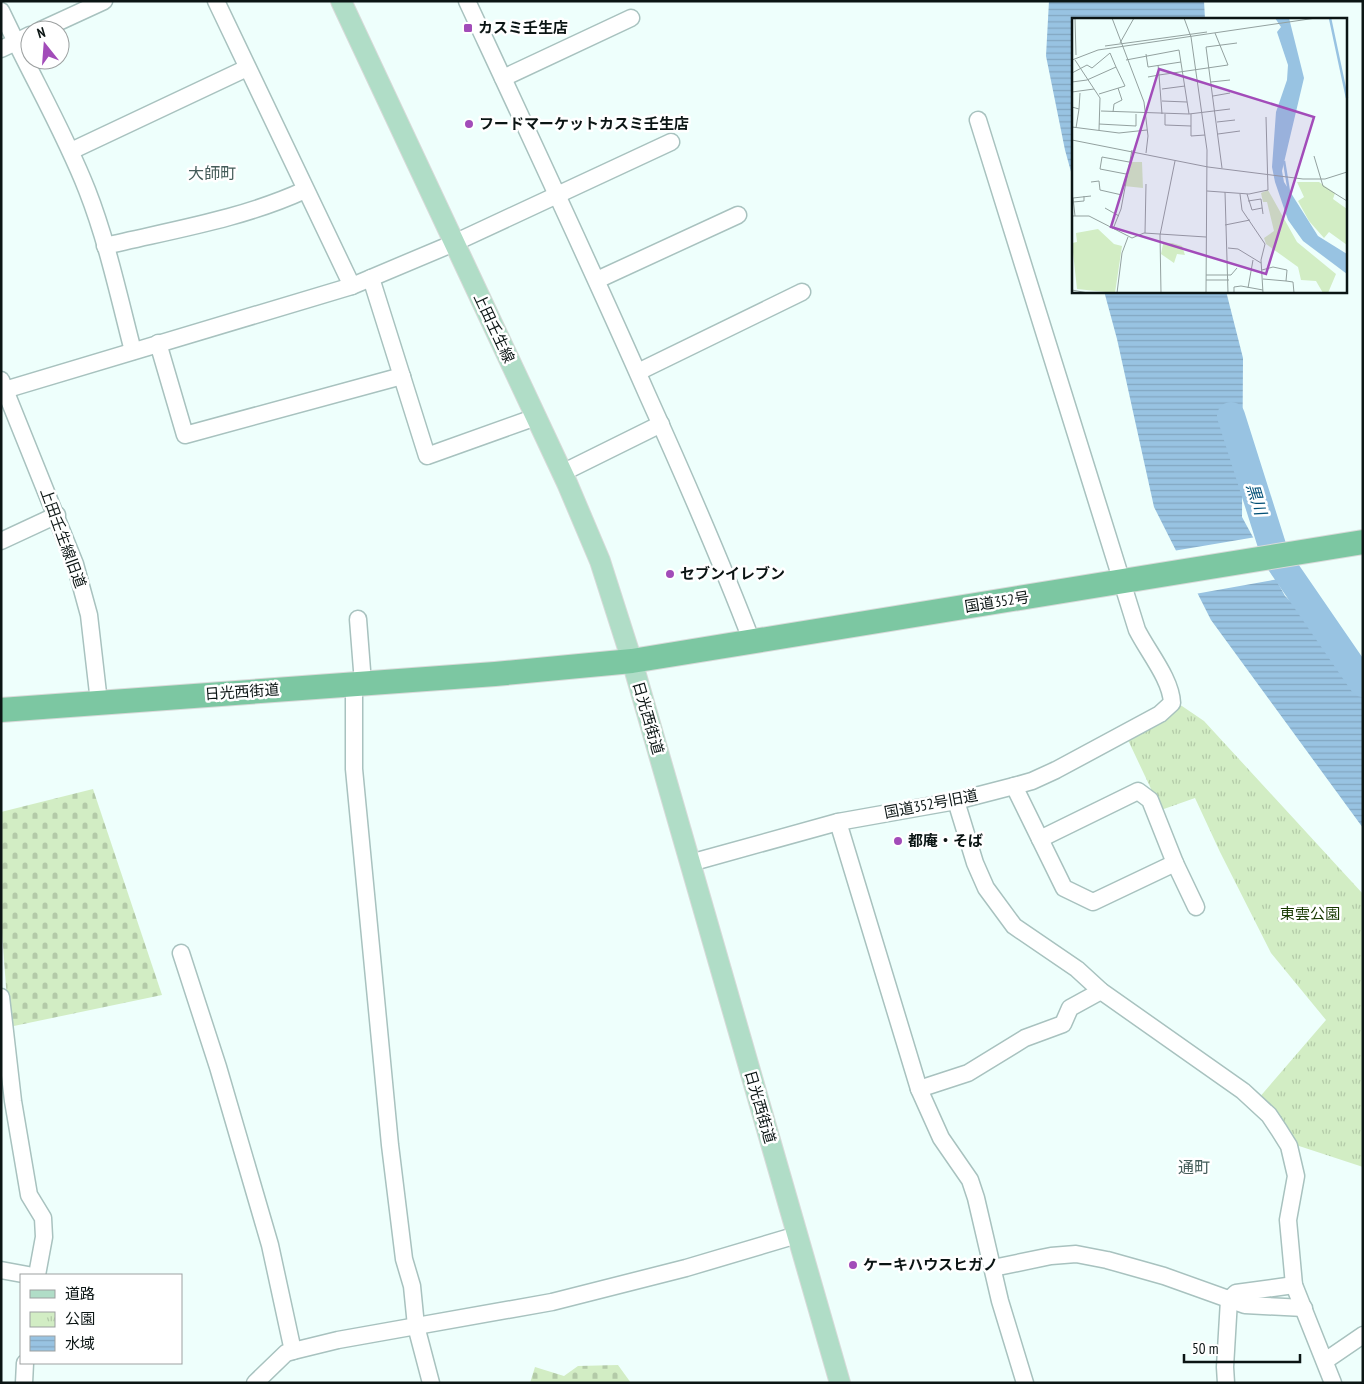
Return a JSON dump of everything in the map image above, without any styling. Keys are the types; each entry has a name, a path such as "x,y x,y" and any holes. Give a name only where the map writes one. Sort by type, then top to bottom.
{"highway":[{"name":"国道352号","path":"632,661 1363,542"},
{"name":"日光西街道","path":"1,710 632,661"}],"main road":[{"name":"上田壬生線","path":"340,1 562,473 600,561 632,661"},
{"name":"日光西街道","path":"632,661 840,1383"}],"street":[{"path":"63,20 104,1"},
{"path":"216,1 352,286"},
{"path":"468,1 638,372 715,550 752,642"},
{"path":"1,11 71,151 88,192 133,351"},
{"path":"503,78 631,18"},
{"path":"71,151 247,68"},
{"path":"978,120 1131,579"},
{"path":"3,387 133,351 352,286 454,243 671,142"},
{"path":"104,246 244,213 277,203 305,190"},
{"path":"597,280 738,215"},
{"path":"371,278 427,456 536,417"},
{"path":"638,372 802,292"},
{"path":"158,343 185,435 402,376"},
{"name":"上田壬生線旧道","path":"3,387 57,515 75,564 89,616 99,702"},
{"path":"562,473 661,424"},
{"path":"1,541 57,515"},
{"name":"国道352号旧道","path":"690,863 838,822 956,801 1032,781 1160,714 1172,704 1172,693 1136,630 1131,579"},
{"path":"358,619 358,683 354,769 390,1146 404,1259 412,1286 416,1326 431,1383"},
{"path":"1014,786 1064,888 1092,902 1175,863"},
{"path":"1040,839 1138,791 1150,800 1175,863 1196,907"},
{"path":"956,801 975,863 986,888 1014,926 1077,970 1101,991 1243,1091 1268,1115 1279,1130 1289,1146 1296,1176 1288,1220 1294,1285 1325,1361 1329,1381"},
{"path":"838,822 919,1089 940,1138 970,1180 1014,1350 1025,1383"},
{"path":"181,953 218,1067 270,1245 293,1351"},
{"path":"919,1089 968,1073 1025,1038 1063,1024 1070,1008 1101,991"},
{"path":"1,997 7,1102 30,1195 43,1218 44,1237 36,1274"},
{"path":"255,1383 286,1353 293,1351 338,1340 552,1302 686,1268 797,1235"},
{"path":"993,1268 1052,1256 1076,1254 1108,1260 1164,1276 1244,1305 1304,1308"},
{"path":"1,1270 23,1274"},
{"path":"1226,1383 1225,1367 1229,1300 1236,1294 1294,1285"},
{"path":"1325,1361 1363,1334"},
{"path":"24,1383 25,1364"}],"green space":[{"name":"東雲公園","path":"1179,704 1204,721 1363,894 1363,1167 1296,1145 1258,1099 1326,1020 1271,953 1195,798 1161,810 1128,740 1173,714"},
{"path":"93,789 162,995 9,1027 1,919 1,812"},
{"path":"618,1365 631,1383 530,1383 535,1367 564,1376 578,1366"}],"water":[{"path":"1049,1 1204,1 1205,18 1072,18 1072,175 1046,56"},
{"path":"1104,292 1226,292 1243,358 1242,517 1285,596 1363,669 1363,828 1211,620 1154,507 1117,339"}],"pier":[{"path":"1256,537 1279,579 1195,594 1173,551"}],"waterway":[{"name":"黒川","path":"1231,416 1275,555 1363,683"}],"place":[{"name":"カスミ壬生店","path":"468,28"},
{"name":"フードマーケットカスミ壬生店","path":"469,124"},
{"name":"セブンイレブン","path":"670,574"},
{"name":"都庵・そば","path":"898,841"},
{"name":"ケーキハウスヒガノ","path":"853,1265"}],"district":[{"name":"大師町","path":"212,173"},
{"name":"通町","path":"1194,1167"}]}
